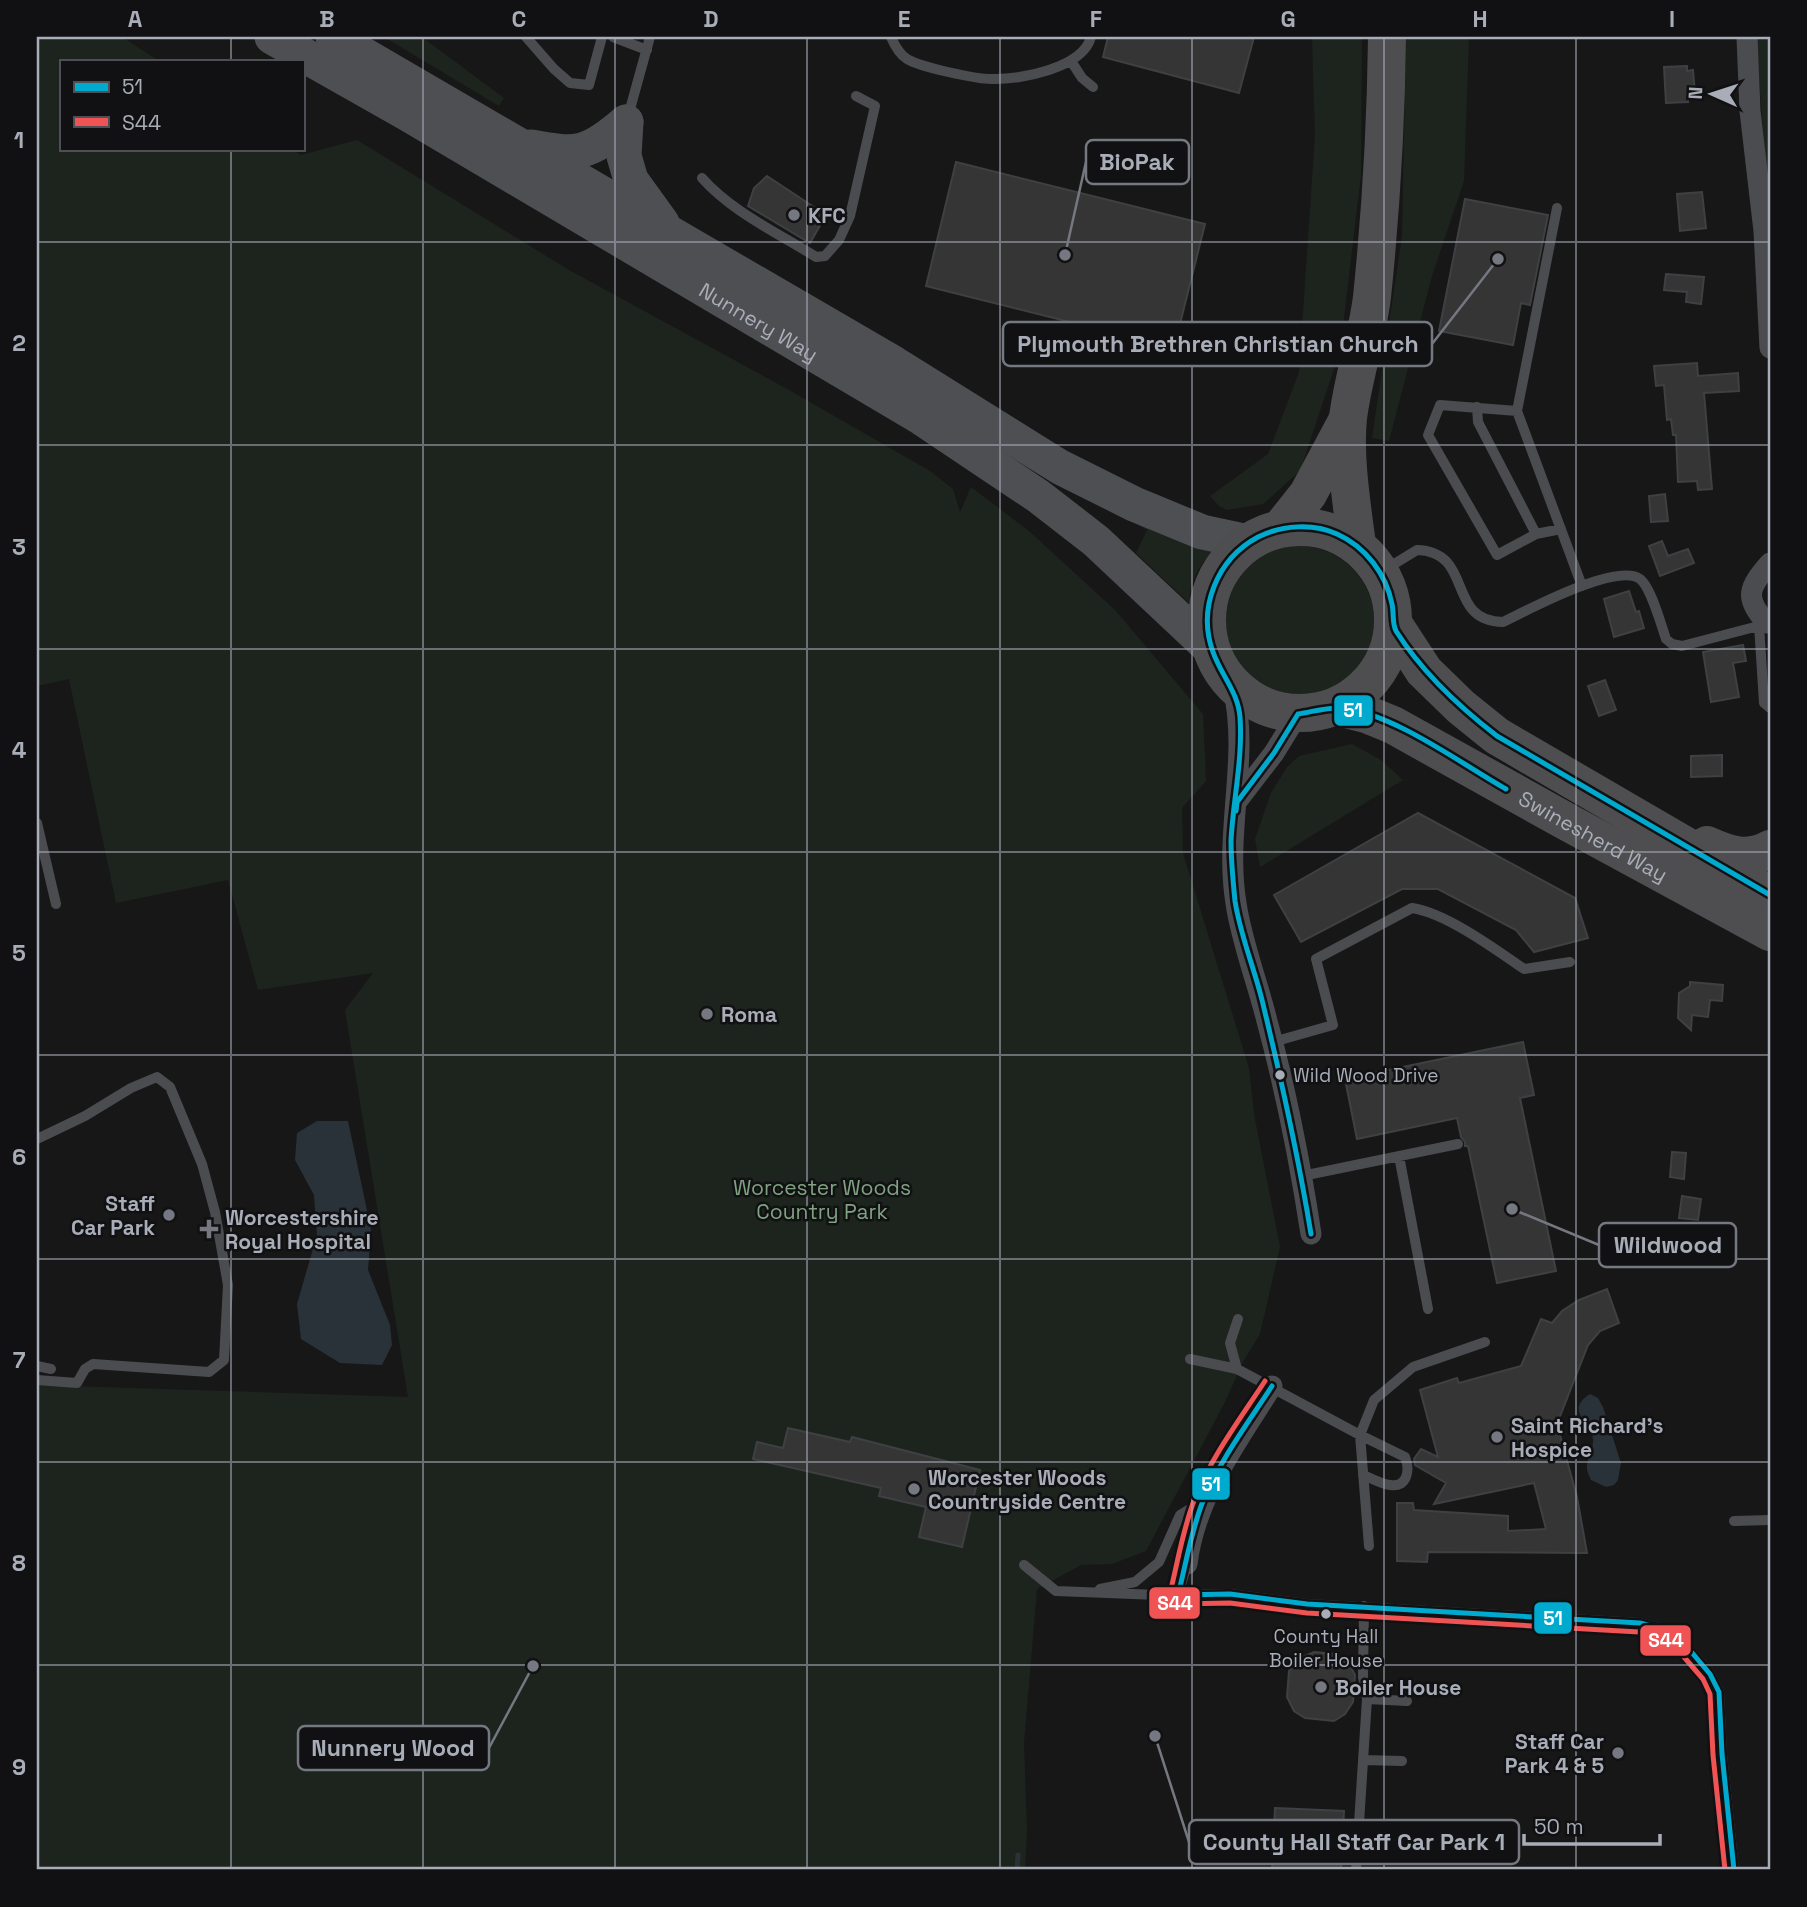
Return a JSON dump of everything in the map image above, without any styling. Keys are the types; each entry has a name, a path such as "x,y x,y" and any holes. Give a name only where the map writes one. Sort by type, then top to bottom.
{"highway":[{"path":"1348,419 1308,494 1265,535 1230,558 1216,579 1209,601 1207,626 1212,650 1222,672 1233,687 1251,701 1266,708 1298,714 1321,712 1338,707 1363,691 1379,672 1394,625 1393,608 1369,558 1351,495 1348,419 1370,307 1381,217 1387,37"},
{"path":"1265,535 1311,527 1335,533 1369,558"},
{"name":"Swinesherd Way","path":"1394,625 1424,671 1461,707 1497,736 1770,895"},
{"name":"Swinesherd Way","path":"1338,707 1393,725 1770,932"},
{"path":"1497,736 1697,841 1742,857 1760,855 1770,849"}],"main road":[{"name":"Nunnery Way","path":"272,37 408,114 920,417 1038,496 1086,534 1212,650"},
{"name":"Nunnery Way","path":"332,37 895,364 1060,467 1134,504 1202,532 1265,535"},
{"path":"517,145 575,153 608,138 626,122"},
{"path":"626,122 624,156 631,180 671,234"}],"street":[{"path":"1747,37 1750,111 1764,231 1770,348"},
{"path":"1766,624 1755,610 1751,592 1754,582 1770,563"},
{"path":"1233,687 1240,715 1237,802 1231,857 1236,905 1273,1042 1302,1176 1311,1234"},
{"path":"1237,802 1298,714"},
{"path":"1186,1564 1203,1500 1272,1386"}],"lane":[{"path":"526,37 570,83 589,85 602,37"},
{"path":"614,37 647,50"},
{"path":"626,122 650,37"},
{"path":"891,37 907,59 973,77 1001,79 1058,67 1071,61 1081,54 1091,37"},
{"path":"1071,61 1082,78 1093,87"},
{"path":"702,178 714,192 738,209 816,257 825,256 839,240 850,216 876,106 856,96"},
{"path":"1558,208 1517,411 1583,586"},
{"path":"1517,411 1440,405 1428,435 1497,555 1536,534 1561,529"},
{"path":"1476,407 1478,422 1536,534"},
{"path":"1369,558 1417,550 1438,555 1452,567 1470,610 1491,622 1503,622 1583,586 1619,575 1640,579 1647,587 1666,639 1672,644 1682,646 1766,624 1764,703 1770,708"},
{"path":"37,823 56,904"},
{"path":"1273,1042 1333,1026 1317,958 1412,908 1426,910 1488,944 1524,969 1570,961"},
{"path":"37,1139 156,1077 170,1087 202,1164 215,1212 228,1285 224,1360 209,1372 93,1364 85,1369 77,1383 37,1380"},
{"path":"1302,1176 1458,1144"},
{"path":"1399,1156 1428,1309"},
{"path":"1237,1369 1230,1343 1238,1319"},
{"path":"1369,1546 1360,1435 1374,1400 1412,1367 1485,1342"},
{"path":"1190,1359 1237,1369 1272,1386 1405,1457 1409,1471 1399,1485 1390,1486 1363,1475"},
{"path":"37,1366 51,1369"},
{"path":"1084,1593 1135,1582 1159,1562 1180,1515 1203,1500"},
{"path":"1734,1521 1770,1520"},
{"path":"1178,1595 1186,1564"},
{"path":"1024,1566 1056,1591 1230,1594 1307,1604 1640,1623 1666,1630 1683,1642 1710,1674 1719,1692 1722,1754 1734,1870"},
{"path":"1356,1870 1367,1699 1363,1677 1364,1606"},
{"path":"1367,1699 1407,1701"},
{"path":"1363,1759 1402,1761"}],"green space":[{"name":"Worcester Woods Country Park","path":"37,37 122,37 157,60 60,60 60,150 294,150 301,155 357,140 569,270 789,390 930,471 953,489 960,512 971,487 1029,531 1115,610 1203,714 1206,781 1182,808 1183,853 1249,1068 1254,1114 1280,1247 1260,1334 1146,1551 1112,1564 1081,1565 1037,1589 1024,1743 1027,1831 1025,1870 37,1870 37,1385 408,1397 345,1010 373,973 258,990 228,880 116,903 69,679 37,686"},
{"path":"384,37 422,37 504,98 499,106"},
{"path":"1312,37 1362,37 1361,175 1340,351 1300,471 1263,504 1227,510 1210,496 1268,454 1299,372 1315,135"},
{"path":"1406,37 1469,37 1464,181 1432,276 1389,441 1372,438 1402,236"},
{"path":"1756,37 1770,37 1770,225"},
{"path":"1137,516 1212,551 1196,575 1189,603 1136,553 1147,530 1135,523"},
{"path":"1299,546 1328,551 1352,568 1369,592 1374,621 1369,650 1352,674 1328,691 1299,696 1270,691 1246,674 1229,650 1224,621 1229,592 1246,568 1270,551"},
{"path":"1352,744 1381,760 1403,780 1260,867 1255,839 1271,793 1287,767 1299,756"}],"shaded area":[{"path":"317,1121 348,1121 371,1229 368,1270 390,1325 392,1345 382,1365 340,1363 301,1339 297,1304 317,1235 314,1195 295,1160 297,1133"},
{"path":"1590,1394 1598,1398 1603,1407 1621,1463 1618,1480 1614,1485 1606,1487 1591,1480 1588,1474 1588,1460 1593,1442 1579,1412 1579,1406"}],"building":[{"path":"1108,37 1254,37 1239,93 1103,57"},
{"path":"1687,66 1687,71 1693,70 1695,94 1688,94 1688,102 1666,103 1664,67"},
{"path":"956,162 1205,224 1174,348 926,286"},
{"name":"KFC","path":"767,176 826,215 810,243 748,206 754,188"},
{"path":"1702,192 1706,228 1680,231 1677,194"},
{"path":"1465,199 1548,215 1530,305 1521,303 1513,345 1439,331"},
{"path":"1666,274 1704,277 1701,304 1686,302 1687,292 1664,290"},
{"path":"1697,363 1698,376 1738,373 1739,391 1704,393 1712,489 1698,490 1697,481 1678,482 1676,435 1673,435 1671,419 1667,420 1664,385 1656,386 1654,366"},
{"path":"1665,494 1668,521 1651,522 1649,496"},
{"path":"1662,541 1668,556 1688,549 1694,563 1660,576 1649,546"},
{"path":"1629,591 1644,628 1614,637 1604,599"},
{"path":"1743,645 1746,661 1733,663 1739,697 1711,702 1703,652"},
{"path":"1605,680 1616,710 1599,716 1588,686"},
{"path":"1722,755 1722,776 1691,777 1691,756"},
{"path":"1418,813 1575,898 1588,938 1534,952 1516,930 1438,889 1402,889 1301,942 1274,895"},
{"path":"1690,982 1723,985 1722,1001 1710,1000 1708,1017 1692,1015 1691,1030 1678,1018 1679,993 1690,986"},
{"path":"1523,1042 1534,1095 1520,1098 1556,1271 1497,1283 1468,1146 1465,1146 1461,1137 1457,1118 1357,1139 1345,1079"},
{"path":"1672,1152 1686,1153 1684,1179 1670,1177"},
{"path":"1682,1196 1701,1199 1698,1220 1679,1218"},
{"name":"Saint Richard's Hospice","path":"1607,1289 1619,1323 1600,1331 1588,1345 1557,1424 1577,1497 1587,1553 1428,1552 1427,1562 1397,1561 1397,1503 1413,1503 1414,1510 1508,1516 1508,1531 1546,1529 1534,1483 1434,1504 1446,1483 1415,1465 1414,1459 1421,1449 1438,1457 1420,1390 1457,1378 1459,1383 1521,1366 1541,1319 1552,1323 1562,1311 1579,1300"},
{"name":"Worcester Woods Countryside Centre","path":"788,1428 850,1442 852,1437 980,1470 962,1547 919,1537 926,1507 879,1496 881,1488 753,1459 757,1442 783,1448"},
{"name":"Boiler House","path":"1314,1652 1336,1654 1349,1664 1355,1675 1353,1702 1345,1714 1334,1721 1305,1718 1294,1711 1287,1697 1289,1671 1300,1658"},
{"path":"1275,1808 1344,1811 1341,1870 1272,1870"}],"waterway":[{"path":"1017,1870 1018,1855"}],"transit line":[{"name":"51","path":"1311,1234 1276,1058 1235,901 1231,841 1240,748 1240,717 1233,692 1216,660 1209,635 1209,602 1214,586 1231,558 1244,546 1267,533 1298,527 1328,530 1357,546 1366,554 1385,582 1393,607 1396,631 1429,674 1468,713 1497,736 1770,895"},
{"name":"51","path":"1236,811 1237,802 1274,753 1298,714 1330,708 1361,712 1404,729 1506,789"},
{"name":"S44","path":"1265,1381 1218,1453 1195,1498 1181,1545 1170,1593 1171,1601 1177,1604 1230,1603 1307,1613 1639,1632 1662,1638 1677,1649 1703,1679 1710,1694 1713,1755 1725,1870"},
{"name":"51","path":"1178,1595 1203,1501 1226,1456 1272,1386"},
{"name":"51","path":"1178,1595 1230,1594 1307,1604 1640,1623 1666,1630 1683,1642 1710,1674 1719,1692 1722,1754 1734,1870"}],"place":[{"name":"KFC","path":"794,215"},
{"name":"BioPak","path":"1065,255"},
{"name":"Plymouth Brethren Christian Church","path":"1498,259"},
{"name":"Roma","path":"707,1014"},
{"name":"Wild Wood Drive","path":"1280,1075"},
{"name":"Wildwood","path":"1512,1209"},
{"name":"Staff Car Park","path":"169,1215"},
{"name":"Worcestershire Royal Hospital","path":"209,1229"},
{"name":"Saint Richard's Hospice","path":"1497,1437"},
{"name":"Worcester Woods Countryside Centre","path":"914,1489"},
{"name":"County Hall Boiler House","path":"1326,1614"},
{"name":"Nunnery Wood","path":"533,1666"},
{"name":"Boiler House","path":"1321,1687"},
{"name":"County Hall Staff Car Park 1","path":"1155,1736"},
{"name":"Staff Car Park 4 & 5","path":"1618,1753"}]}
